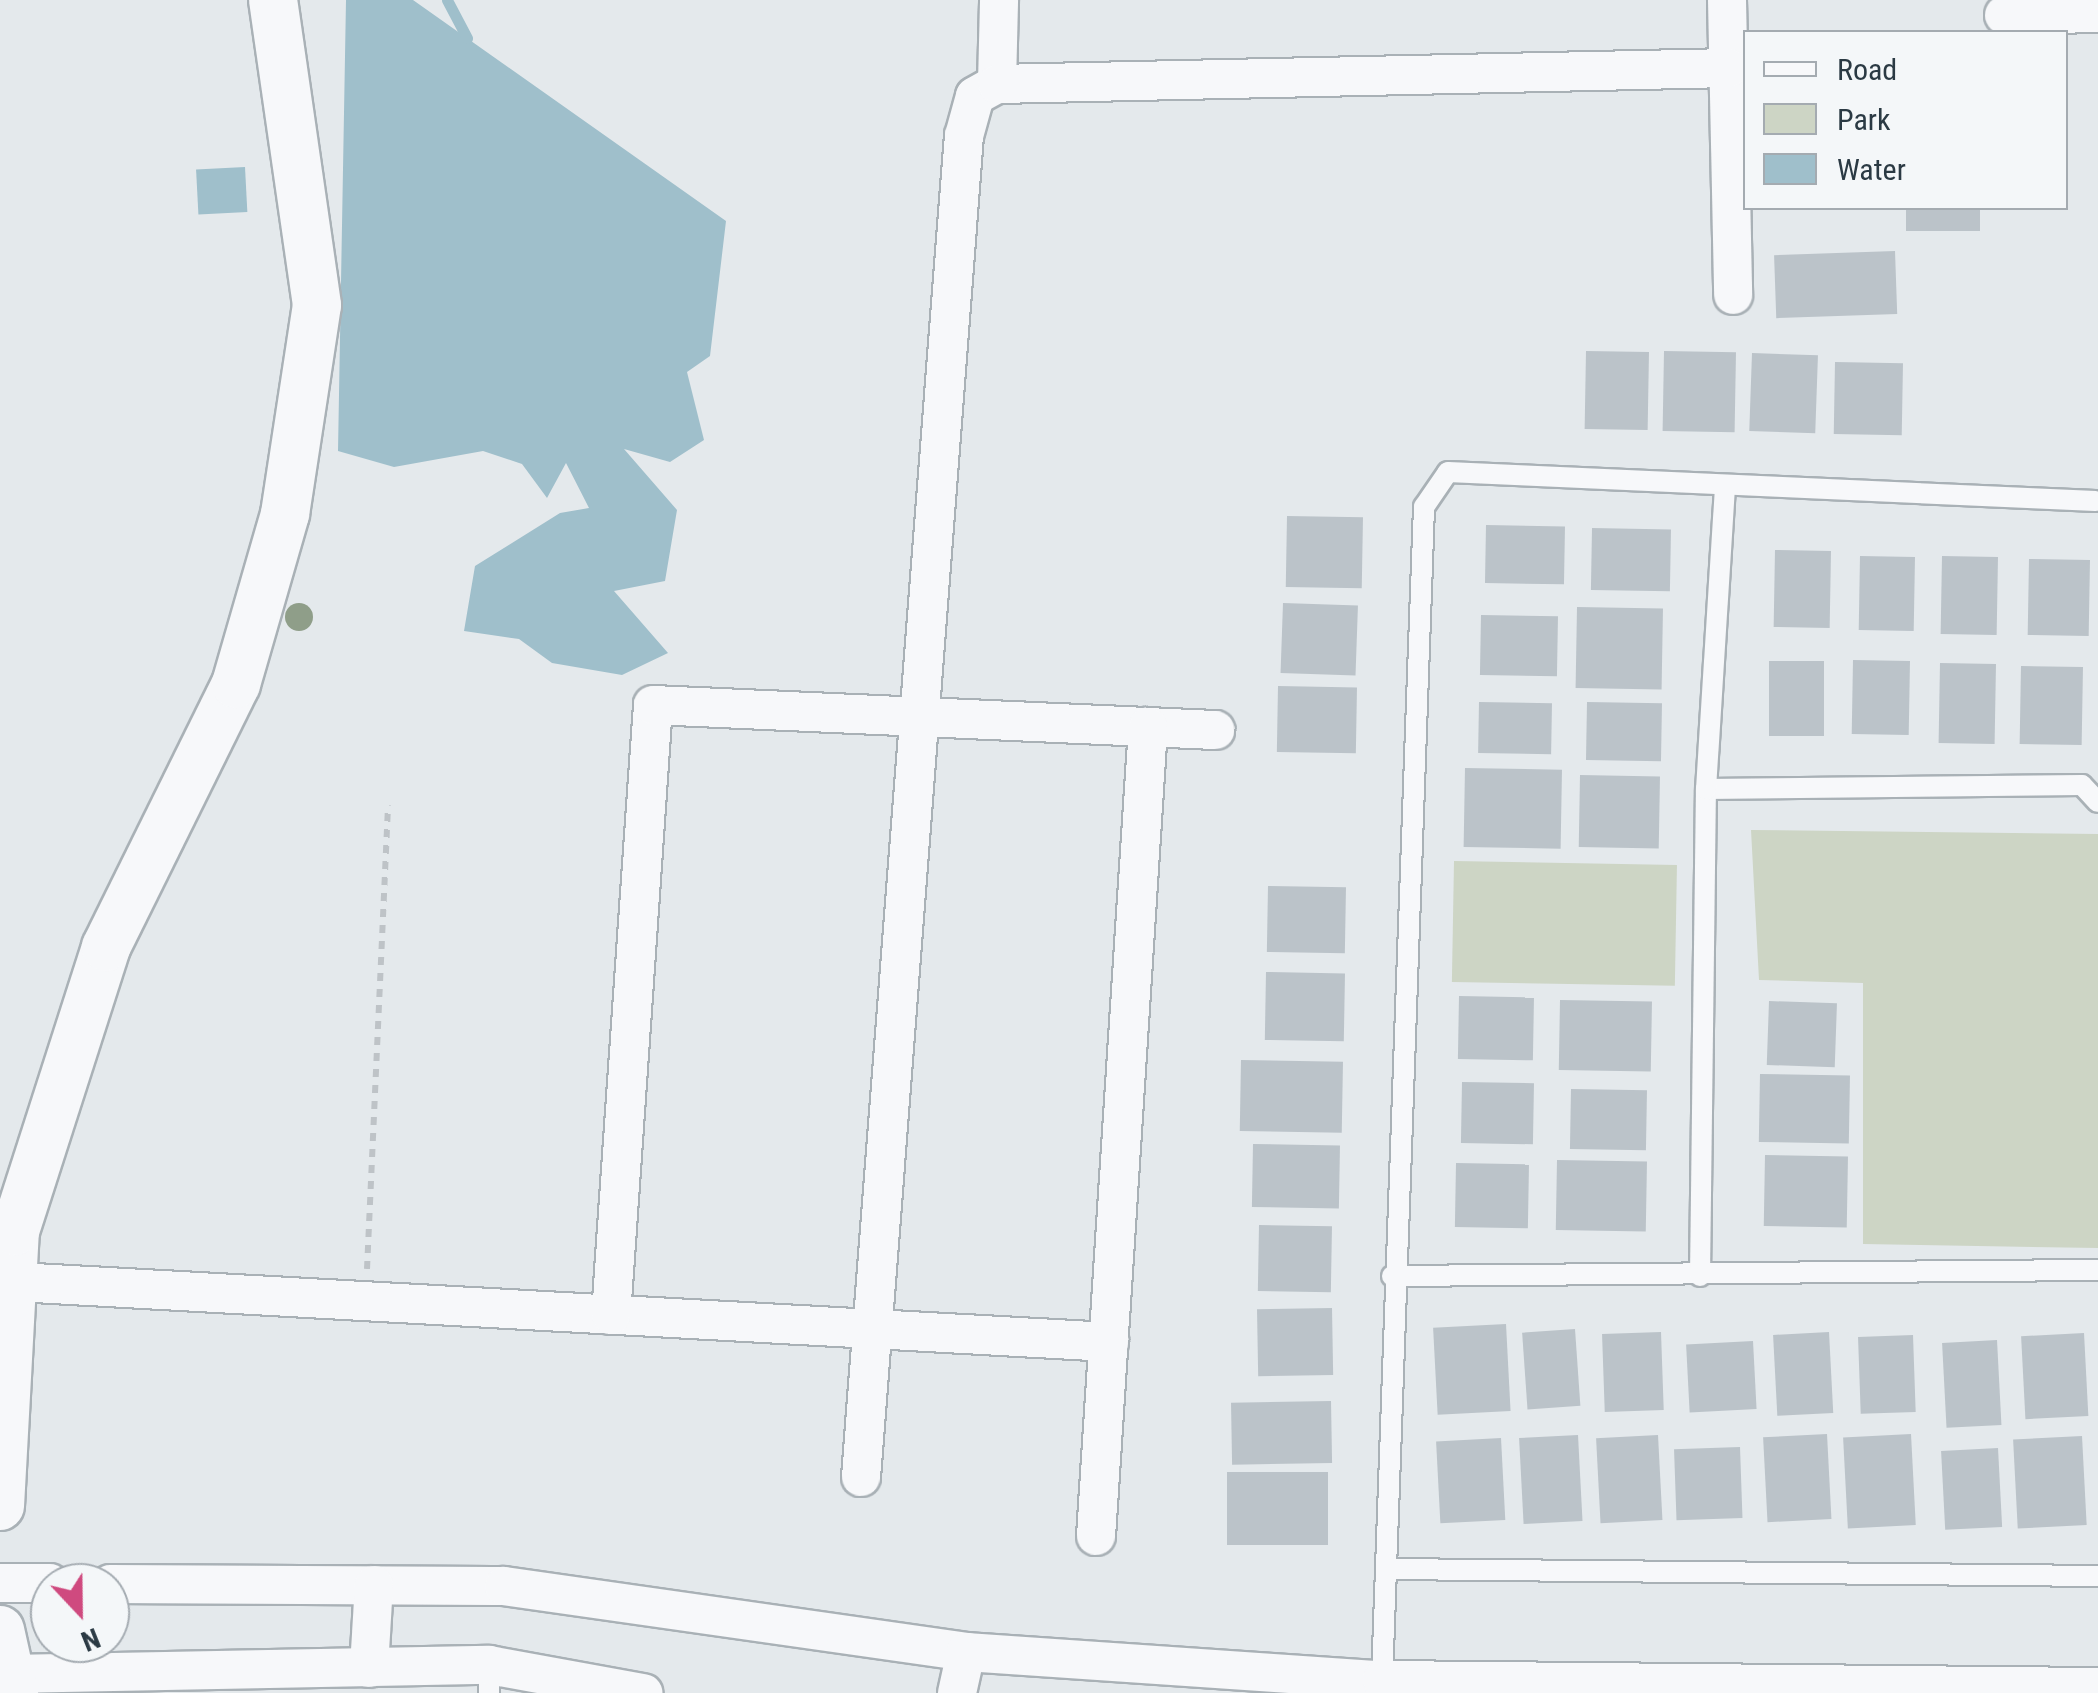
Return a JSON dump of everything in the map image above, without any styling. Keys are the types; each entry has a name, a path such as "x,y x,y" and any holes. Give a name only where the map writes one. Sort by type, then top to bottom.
{"street":[{"path":"0,1506 16,1282 15,1230 106,947 236,684 285,514 317,305 273,0"},
{"path":"997,84 999,0"},
{"path":"1728,0 1733,296"},
{"path":"2004,16 2098,13"},
{"path":"861,1477 916,717 964,136 975,96 997,84 1729,68"},
{"path":"611,1314 653,705 1215,730"},
{"path":"1096,1536 1148,727"},
{"path":"16,1282 1109,1342"},
{"path":"0,1583 30,1583"},
{"path":"130,1584 504,1586 966,1652 1382,1680 2098,1687"},
{"path":"369,1668 374,1584"},
{"path":"957,1693 966,1652"},
{"path":"8,1666 369,1668 643,1693"}],"lane":[{"path":"1382,1680 1392,1276 1424,507 1448,472 2096,501"},
{"path":"1700,1276 1706,790 1725,487"},
{"path":"1706,790 2082,785 2098,802"},
{"path":"1392,1276 2098,1270"},
{"path":"1386,1570 2098,1576"}],"path":[{"path":"366,1302 388,806"}],"green space":[{"path":"1751,830 2098,834 2098,1248 1863,1244 1863,983 1759,980"},
{"path":"1454,861 1677,865 1675,986 1452,982"}],"water":[{"path":"346,0 413,0 726,221 710,356 687,372 704,440 670,462 624,449 677,510 665,581 614,591 668,653 622,675 552,663 519,639 464,631 475,566 560,513 589,508 566,463 547,498 522,464 483,451 394,467 338,451"},
{"path":"245,167 247,212 198,215 196,170"}],"building":[{"path":"1906,210 1980,210 1980,231 1906,231"},
{"path":"1895,251 1897,314 1776,318 1774,255"},
{"path":"1586,351 1649,352 1648,430 1585,429"},
{"path":"1664,351 1736,352 1735,432 1663,431"},
{"path":"1752,353 1818,355 1815,433 1749,431"},
{"path":"1835,362 1903,363 1902,435 1834,434"},
{"path":"1287,516 1363,517 1362,588 1286,587"},
{"path":"1486,525 1565,526 1564,584 1485,583"},
{"path":"1592,528 1671,529 1670,591 1591,590"},
{"path":"1775,550 1831,551 1830,628 1774,627"},
{"path":"1860,556 1915,557 1914,631 1859,630"},
{"path":"1942,556 1998,557 1997,635 1941,634"},
{"path":"2029,559 2090,560 2089,636 2028,635"},
{"path":"1283,603 1358,606 1356,676 1281,673"},
{"path":"1577,607 1663,609 1662,689 1576,688"},
{"path":"1481,615 1558,616 1557,676 1480,675"},
{"path":"1853,660 1910,661 1909,735 1852,734"},
{"path":"1769,661 1824,661 1824,736 1769,736"},
{"path":"1940,663 1996,664 1995,744 1939,743"},
{"path":"2021,666 2083,667 2082,745 2020,744"},
{"path":"1278,686 1357,687 1356,753 1277,752"},
{"path":"1479,702 1552,703 1551,754 1478,753"},
{"path":"1587,702 1662,703 1661,761 1586,760"},
{"path":"1465,768 1562,770 1561,849 1464,847"},
{"path":"1580,775 1660,776 1659,848 1579,847"},
{"path":"1268,886 1346,887 1345,953 1267,952"},
{"path":"1266,972 1345,973 1344,1041 1265,1040"},
{"path":"1459,996 1534,997 1533,1060 1458,1059"},
{"path":"1560,1000 1652,1002 1651,1072 1559,1070"},
{"path":"1769,1001 1837,1003 1835,1067 1767,1065"},
{"path":"1241,1060 1343,1062 1342,1133 1240,1131"},
{"path":"1760,1074 1850,1076 1849,1144 1759,1142"},
{"path":"1462,1082 1534,1083 1533,1144 1461,1143"},
{"path":"1571,1089 1647,1090 1646,1150 1570,1149"},
{"path":"1253,1144 1340,1146 1339,1209 1252,1207"},
{"path":"1765,1155 1848,1156 1847,1227 1764,1226"},
{"path":"1557,1160 1647,1162 1646,1232 1556,1230"},
{"path":"1456,1163 1529,1164 1528,1228 1455,1227"},
{"path":"1259,1225 1332,1226 1331,1292 1258,1291"},
{"path":"1332,1308 1333,1375 1258,1376 1257,1309"},
{"path":"1506,1324 1511,1411 1438,1415 1433,1328"},
{"path":"1575,1329 1580,1406 1528,1410 1522,1333"},
{"path":"1661,1332 1664,1410 1605,1412 1602,1334"},
{"path":"1829,1332 1833,1413 1777,1416 1773,1335"},
{"path":"2084,1333 2088,1416 2025,1419 2021,1336"},
{"path":"1913,1335 1916,1412 1861,1414 1858,1337"},
{"path":"1997,1340 2001,1425 1947,1428 1942,1343"},
{"path":"1753,1341 1757,1409 1690,1412 1686,1345"},
{"path":"1331,1401 1332,1463 1232,1465 1231,1403"},
{"path":"1827,1434 1831,1519 1768,1522 1763,1437"},
{"path":"1911,1434 1916,1525 1848,1528 1843,1438"},
{"path":"1578,1435 1583,1521 1524,1524 1519,1438"},
{"path":"1658,1435 1662,1520 1601,1523 1596,1438"},
{"path":"2082,1436 2087,1525 2018,1528 2013,1440"},
{"path":"1501,1438 1505,1520 1440,1523 1436,1441"},
{"path":"1740,1447 1742,1518 1677,1520 1674,1449"},
{"path":"1998,1448 2002,1527 1945,1530 1941,1451"},
{"path":"1227,1472 1328,1472 1328,1545 1227,1545"}],"waterway":[{"path":"447,0 467,38"}]}
